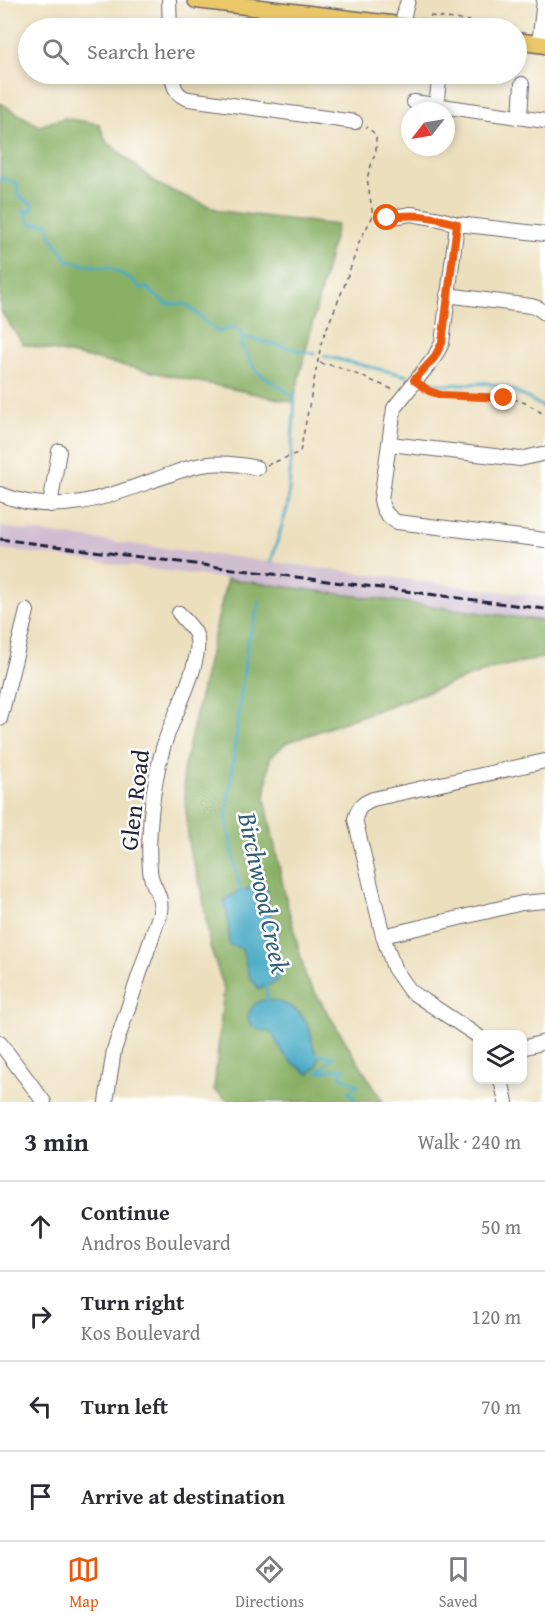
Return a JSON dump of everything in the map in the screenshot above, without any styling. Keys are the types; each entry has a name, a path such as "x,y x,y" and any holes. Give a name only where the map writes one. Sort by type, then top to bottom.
{"main road":[{"path":"196,0 339,18"},
{"path":"527,38 542,44"}],"street":[{"path":"169,0 170,18"},
{"path":"403,18 408,0"},
{"path":"542,44 544,0"},
{"path":"174,84 181,97 189,99 355,122"},
{"path":"436,102 439,84"},
{"path":"520,117 522,84"},
{"path":"455,108 545,121"},
{"path":"387,218 411,214 457,224 545,234"},
{"path":"457,224 442,343 434,358 414,380 394,408 381,500 386,514 397,522 545,540"},
{"path":"447,296 531,306 545,313"},
{"path":"390,444 520,459 542,454"},
{"path":"50,505 58,451"},
{"path":"0,494 24,502 50,505 86,502 200,465 238,464 257,468"},
{"path":"0,719 27,611"},
{"name":"Glen Road","path":"106,1102 114,1050 162,901 150,878 149,855 155,785 163,746 185,692 197,648 195,634 179,613"},
{"path":"473,1033 410,991 393,968 355,819 358,809 365,802 373,799 545,760"},
{"path":"383,936 522,903 545,901"},
{"path":"527,1047 545,1042"},
{"path":"0,1043 44,1102"},
{"path":"502,1084 506,1102"}],"path":[{"path":"280,461 300,452 322,340 360,240 373,216 367,178 376,150 376,137 373,132 355,122"},
{"path":"319,363 339,367 404,393"},
{"path":"414,380 429,391 441,395 521,401 545,415"}],"shaded area":[{"path":"0,527 545,597 545,621 0,549"}],"green space":[{"path":"0,103 39,126 64,118 99,124 106,141 157,184 221,211 337,225 293,402 23,344 0,310"},
{"path":"227,579 544,621 543,658 494,668 286,743 270,758 265,799 285,895 306,978 383,1102 230,1102 214,1090 224,988 210,946 202,891 189,848 183,771"}],"water":[{"path":"267,886 269,911 274,926 280,967 277,981 259,989 249,976 242,949 229,944 228,918 224,901 250,888"},
{"path":"264,1000 277,1001 290,1006 307,1023 314,1050 319,1058 317,1066 309,1074 283,1053 272,1033 255,1028 250,1023 248,1019 250,1010"}],"waterway":[{"name":"Birchwood Creek","path":"0,178 18,184 17,194 34,206 30,211 24,210 31,224 48,223 53,239 68,261 109,267 133,280 140,288 148,288 166,304 186,304 218,332 233,327 240,332 241,345 257,372 295,397 288,505 271,562"},
{"path":"244,337 315,354"},
{"path":"324,356 408,376"},
{"path":"424,380 446,385 486,383 509,388 545,408"},
{"name":"Birchwood Creek","path":"241,894 226,818 247,645 260,600"},
{"name":"Birchwood Creek","path":"266,984 268,1005"},
{"name":"Birchwood Creek","path":"314,1054 334,1057 318,1072 344,1068 340,1076 359,1085 348,1092 354,1097 352,1102"}],"railway":[{"path":"0,539 545,609"}],"route":[{"path":"387,218 411,214 457,224 442,343 434,358 414,380 429,391 441,395 504,398"}]}
